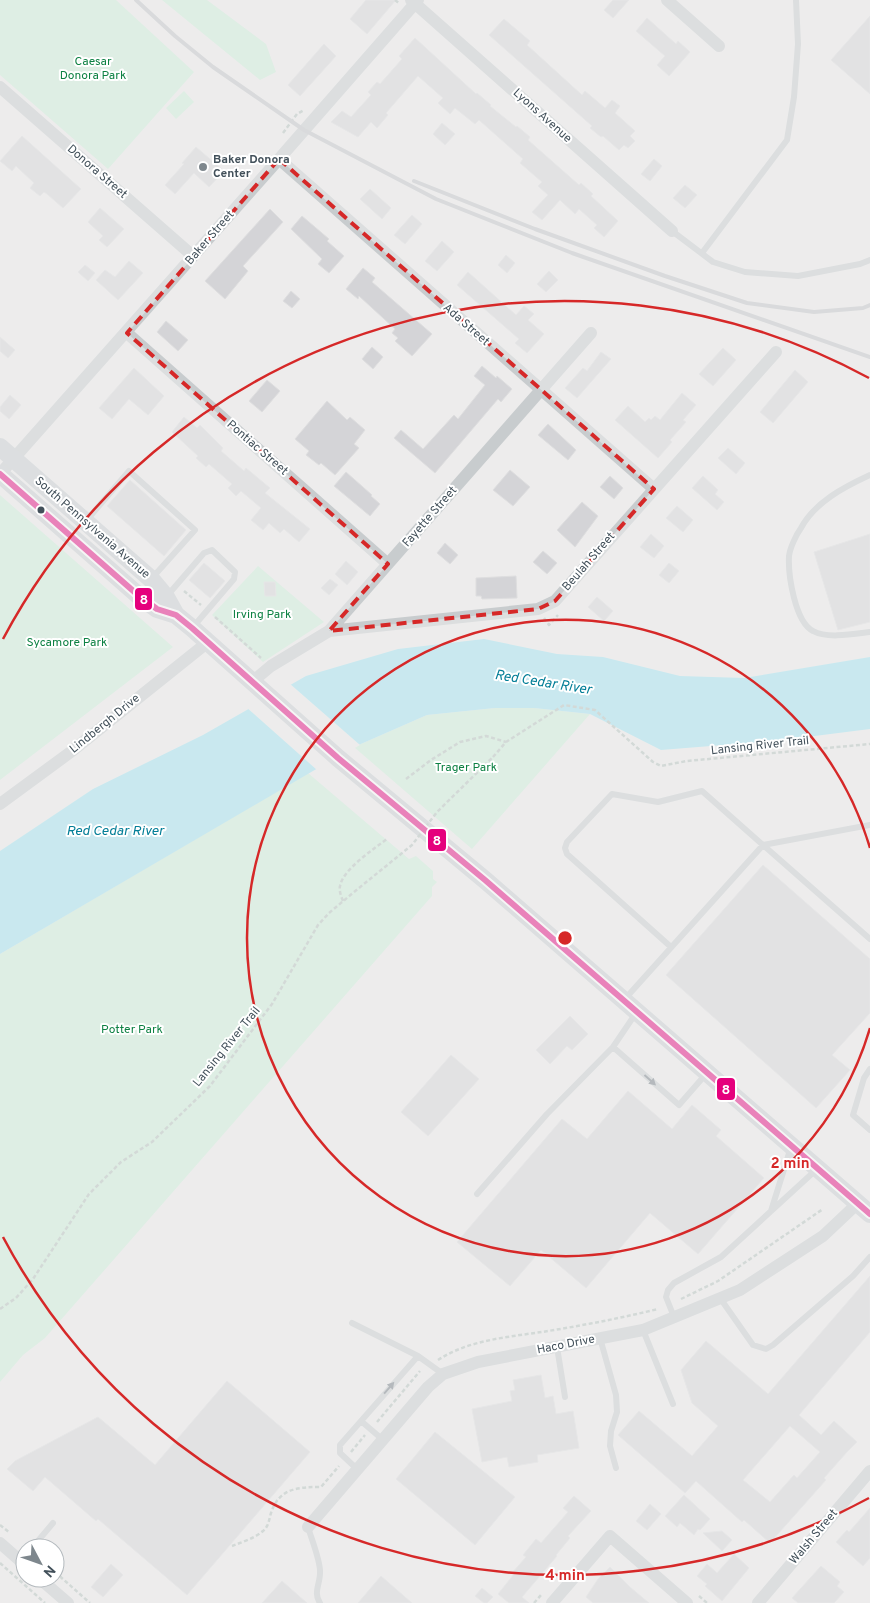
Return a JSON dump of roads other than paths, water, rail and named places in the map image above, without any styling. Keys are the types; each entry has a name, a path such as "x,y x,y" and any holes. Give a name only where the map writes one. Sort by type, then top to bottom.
{"main road":[{"name":"South Pennsylvania Avenue","path":"0,447 151,579 166,597 176,615"},
{"name":"South Pennsylvania Avenue","path":"0,474 139,596 158,609 176,615 192,628 338,758 485,880 792,1146 866,1207"}],"street":[{"path":"667,0 719,46"},
{"name":"Baker Street","path":"0,474 279,160 415,1"},
{"name":"Lyons Avenue","path":"415,1 672,232"},
{"name":"Donora Street","path":"0,87 193,256"},
{"name":"Ada Street","path":"279,160 654,489"},
{"name":"Pontiac Street","path":"126,333 388,564"},
{"name":"Fayette Street","path":"258,687 271,666 329,631 591,333"},
{"name":"Beulah Street","path":"329,631 538,610 548,606 555,601 776,352"},
{"name":"Lindbergh Drive","path":"0,804 72,751 208,642"},
{"name":"Haco Drive","path":"308,1527 382,1439 428,1387 443,1374 478,1362 643,1330 740,1290 866,1207"},
{"name":"Walsh Street","path":"758,1603 870,1471"},
{"path":"552,1603 610,1536 687,1603"},
{"path":"0,1543 15,1555"},
{"path":"51,1588 68,1603"}],"lane":[{"path":"702,253 787,140 794,97 798,44 796,0"},
{"path":"672,232 713,262 744,272 798,276 860,264 870,260"},
{"path":"85,522 129,471 195,530 151,579"},
{"path":"870,475 846,486 816,508 801,528 789,555 793,593 802,619 812,631 822,634 840,635 870,632"},
{"path":"166,597 204,553 212,550 235,572 234,579 192,628"},
{"path":"671,947 567,854 565,848 567,842 612,794 658,802 702,791 870,939"},
{"path":"477,1194 547,1114 613,1047 630,1006 671,947 763,844 870,825"},
{"path":"613,1047 679,1105 707,1072"},
{"path":"870,1069 864,1078 853,1115 870,1130"},
{"path":"770,1212 792,1146"},
{"path":"674,1317 666,1297 668,1290 674,1283 721,1257 818,1168"},
{"path":"720,1298 753,1345 766,1349 853,1276 870,1257"},
{"path":"352,1323 418,1356 443,1374"},
{"path":"643,1330 673,1404"},
{"path":"600,1338 616,1395 617,1412 611,1431 610,1446 616,1468"},
{"path":"557,1347 565,1397"},
{"path":"356,1470 340,1453 340,1445 418,1356"},
{"path":"361,1421 382,1439"},
{"path":"40,1538 53,1523"},
{"path":"308,1527 321,1572 317,1591 317,1598 320,1603"}],"water":[{"name":"Red Cedar River","path":"484,639 557,654 603,657 680,676 744,678 870,657 870,729 775,741 661,750 590,714 534,708 495,708 427,715 354,747 0,954 0,851 93,789 203,735 306,676 398,649"}],"railway":[{"path":"136,0 175,36 213,67 304,130 436,199 572,253 870,357"},
{"path":"414,181 535,229 665,276 747,303 814,312 863,308 870,305"}],"place":[{"name":"Baker Donora Center","path":"203,167"}],"park label":[{"name":"Caesar Donora Park","path":"93,69"},
{"name":"Irving Park","path":"262,615"},
{"name":"Sycamore Park","path":"67,643"},
{"name":"Trager Park","path":"466,768"},
{"name":"Potter Park","path":"132,1030"}]}
